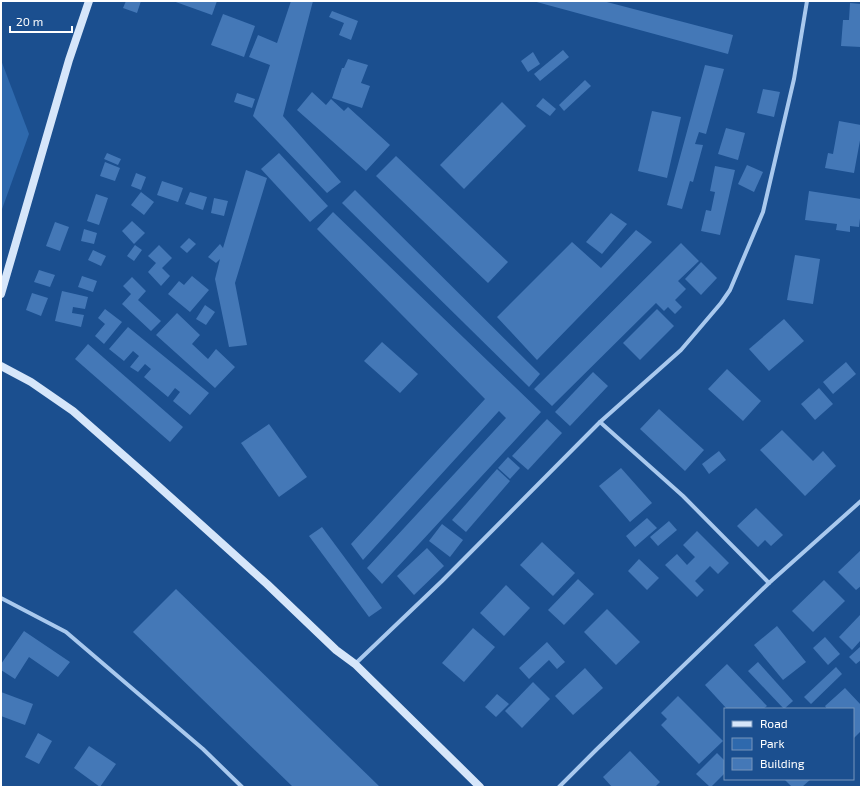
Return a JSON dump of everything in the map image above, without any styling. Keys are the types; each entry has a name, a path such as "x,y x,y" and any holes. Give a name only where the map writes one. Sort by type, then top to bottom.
{"street":[{"path":"1,294 69,60 89,1"},
{"path":"355,664 442,581 600,422 681,350 721,304 730,290 763,212 794,79 807,1"},
{"path":"1,366 31,382 73,411 147,476 238,558 336,650 355,664 480,787"},
{"path":"600,422 683,496 770,583"},
{"path":"559,787 770,583 861,501"},
{"path":"1,598 66,632 204,749 242,787"}],"green space":[{"path":"1,60 29,134 1,212"}],"building":[{"path":"126,1 141,1 137,13 123,8"},
{"path":"173,1 217,1 212,15"},
{"path":"291,1 313,1 283,116 341,182 327,193 253,116 270,65 249,57 258,35 277,43"},
{"path":"533,1 603,1 733,35 728,54"},
{"path":"850,3 861,4 861,47 841,46 843,20 849,20"},
{"path":"332,11 358,21 351,40 339,35 344,23 329,17"},
{"path":"223,14 255,26 244,57 211,45"},
{"path":"563,50 569,57 540,81 534,74"},
{"path":"533,52 540,64 528,72 521,61"},
{"path":"348,59 368,65 361,83 370,86 362,108 332,98 342,68 344,68"},
{"path":"705,65 724,69 706,134 699,132 695,144 703,145 693,182 690,181 682,209 667,205"},
{"path":"585,80 591,86 564,111 559,105"},
{"path":"763,89 780,92 774,117 757,113"},
{"path":"312,92 326,105 331,99 344,111 348,107 390,145 366,171 297,110"},
{"path":"237,93 255,99 252,108 234,102"},
{"path":"543,98 556,109 550,116 536,106"},
{"path":"502,102 526,126 464,189 440,165"},
{"path":"652,111 681,117 667,178 638,171"},
{"path":"839,121 861,125 861,135 854,173 825,168 828,153 833,154"},
{"path":"726,128 745,133 738,160 718,154"},
{"path":"107,153 121,159 118,165 104,159"},
{"path":"279,153 328,206 310,222 261,169"},
{"path":"396,156 508,262 488,283 376,176"},
{"path":"105,162 120,168 115,181 100,176"},
{"path":"747,165 763,172 754,192 738,184"},
{"path":"715,166 735,170 720,235 701,231 706,210 711,211 715,192 710,191"},
{"path":"246,170 267,178 235,283 247,345 229,347 215,279 220,259 216,263 208,257 220,244 223,248"},
{"path":"136,173 146,177 141,190 131,186"},
{"path":"162,181 183,188 178,202 157,195"},
{"path":"355,190 540,374 529,387 342,203"},
{"path":"809,191 861,199 859,227 850,226 850,232 836,230 837,224 805,220"},
{"path":"141,192 154,202 144,215 131,205"},
{"path":"190,192 207,197 203,210 185,204"},
{"path":"96,194 108,198 99,225 87,221"},
{"path":"214,198 228,201 224,216 211,213"},
{"path":"333,212 541,412 382,584 367,568 506,418 499,411 363,560 351,544 485,399 317,229"},
{"path":"611,213 627,224 602,254 586,242"},
{"path":"132,221 145,233 134,244 122,231"},
{"path":"55,222 69,227 60,251 46,246"},
{"path":"84,229 97,233 94,244 81,241"},
{"path":"636,230 652,242 537,360 497,317 572,242 601,268"},
{"path":"189,238 196,244 187,253 180,247"},
{"path":"681,243 699,261 678,281 686,289 675,300 682,307 675,314 668,307 664,311 656,303 552,406 534,389"},
{"path":"135,245 142,250 134,261 127,256"},
{"path":"159,245 172,258 162,268 170,276 161,286 148,272 156,263 148,256"},
{"path":"93,250 106,256 101,266 88,260"},
{"path":"795,255 820,259 813,304 787,300"},
{"path":"701,262 717,278 701,295 685,279"},
{"path":"39,270 55,275 50,287 34,282"},
{"path":"82,276 97,281 93,292 78,287"},
{"path":"192,276 209,290 190,312 168,294 179,281 184,285"},
{"path":"132,277 146,291 138,300 161,321 151,331 122,304 131,294 123,286"},
{"path":"62,291 88,297 85,309 73,307 72,313 84,315 81,327 55,321"},
{"path":"32,293 48,298 41,316 26,310"},
{"path":"205,305 215,312 206,325 196,319"},
{"path":"105,309 122,322 104,344 95,336 105,324 98,318"},
{"path":"657,309 674,326 640,360 623,343"},
{"path":"177,313 200,335 192,344 208,359 216,349 235,367 215,388 156,335"},
{"path":"784,319 804,341 769,371 749,349"},
{"path":"128,327 209,393 190,415 173,401 180,392 175,388 168,397 144,377 151,369 145,364 138,372 130,367 139,356 133,351 124,361 109,349"},
{"path":"382,342 418,374 400,393 364,361"},
{"path":"88,344 183,427 170,442 75,359"},
{"path":"846,362 856,374 833,394 823,382"},
{"path":"727,369 761,401 743,421 708,389"},
{"path":"593,372 608,386 570,426 555,412"},
{"path":"819,388 833,404 815,420 801,404"},
{"path":"659,409 704,450 685,471 640,429"},
{"path":"547,419 562,433 528,470 512,456"},
{"path":"269,424 307,477 279,497 241,443"},
{"path":"782,430 813,461 823,451 836,466 805,496 760,450"},
{"path":"719,451 726,460 709,474 702,464"},
{"path":"508,457 520,468 510,479 498,468"},
{"path":"621,468 652,503 630,522 599,486"},
{"path":"497,469 510,481 466,532 452,520"},
{"path":"756,508 783,535 771,546 765,540 758,547 737,526"},
{"path":"647,518 657,528 635,547 626,536"},
{"path":"669,521 677,530 658,546 650,537"},
{"path":"442,524 463,540 450,557 429,541"},
{"path":"322,527 382,608 369,617 309,536"},
{"path":"697,531 729,563 718,574 710,566 695,581 704,590 697,597 665,565 677,554 687,565 695,557 683,545"},
{"path":"542,542 575,573 553,596 520,565"},
{"path":"427,548 444,566 414,595 397,576"},
{"path":"861,550 861,586 856,590 838,572"},
{"path":"639,559 659,578 647,590 628,571"},
{"path":"578,579 594,594 564,625 548,610"},
{"path":"824,580 845,601 813,632 792,611"},
{"path":"506,585 530,608 504,636 480,613"},
{"path":"176,589 380,787 293,787 133,632"},
{"path":"607,609 640,642 616,665 584,632"},
{"path":"861,614 861,640 852,650 839,637"},
{"path":"777,626 806,662 783,680 754,645"},
{"path":"473,628 495,647 464,682 442,663"},
{"path":"24,631 70,662 58,677 29,657 15,679 1,670 1,664"},
{"path":"825,637 840,654 828,665 813,648"},
{"path":"547,642 565,662 557,669 549,660 529,679 519,668"},
{"path":"861,646 861,660 856,664 849,657"},
{"path":"758,662 793,701 783,708 748,671"},
{"path":"727,664 767,706 764,708 726,708 705,685"},
{"path":"836,667 842,674 811,704 804,697"},
{"path":"585,668 603,688 573,715 555,696"},
{"path":"533,682 550,699 522,728 505,711"},
{"path":"845,688 861,705 861,731 854,738 854,708 826,708 825,706"},
{"path":"1,692 33,704 25,725 1,716"},
{"path":"497,694 509,704 496,717 485,707"},
{"path":"678,696 723,741 699,764 661,725 667,719 661,713"},
{"path":"38,733 52,741 39,764 25,757"},
{"path":"89,746 116,764 100,787 74,768"},
{"path":"630,751 660,782 655,787 612,787 603,777"},
{"path":"717,753 724,760 724,774 711,787 696,774"},
{"path":"785,780 810,780 802,787 792,787"}]}
